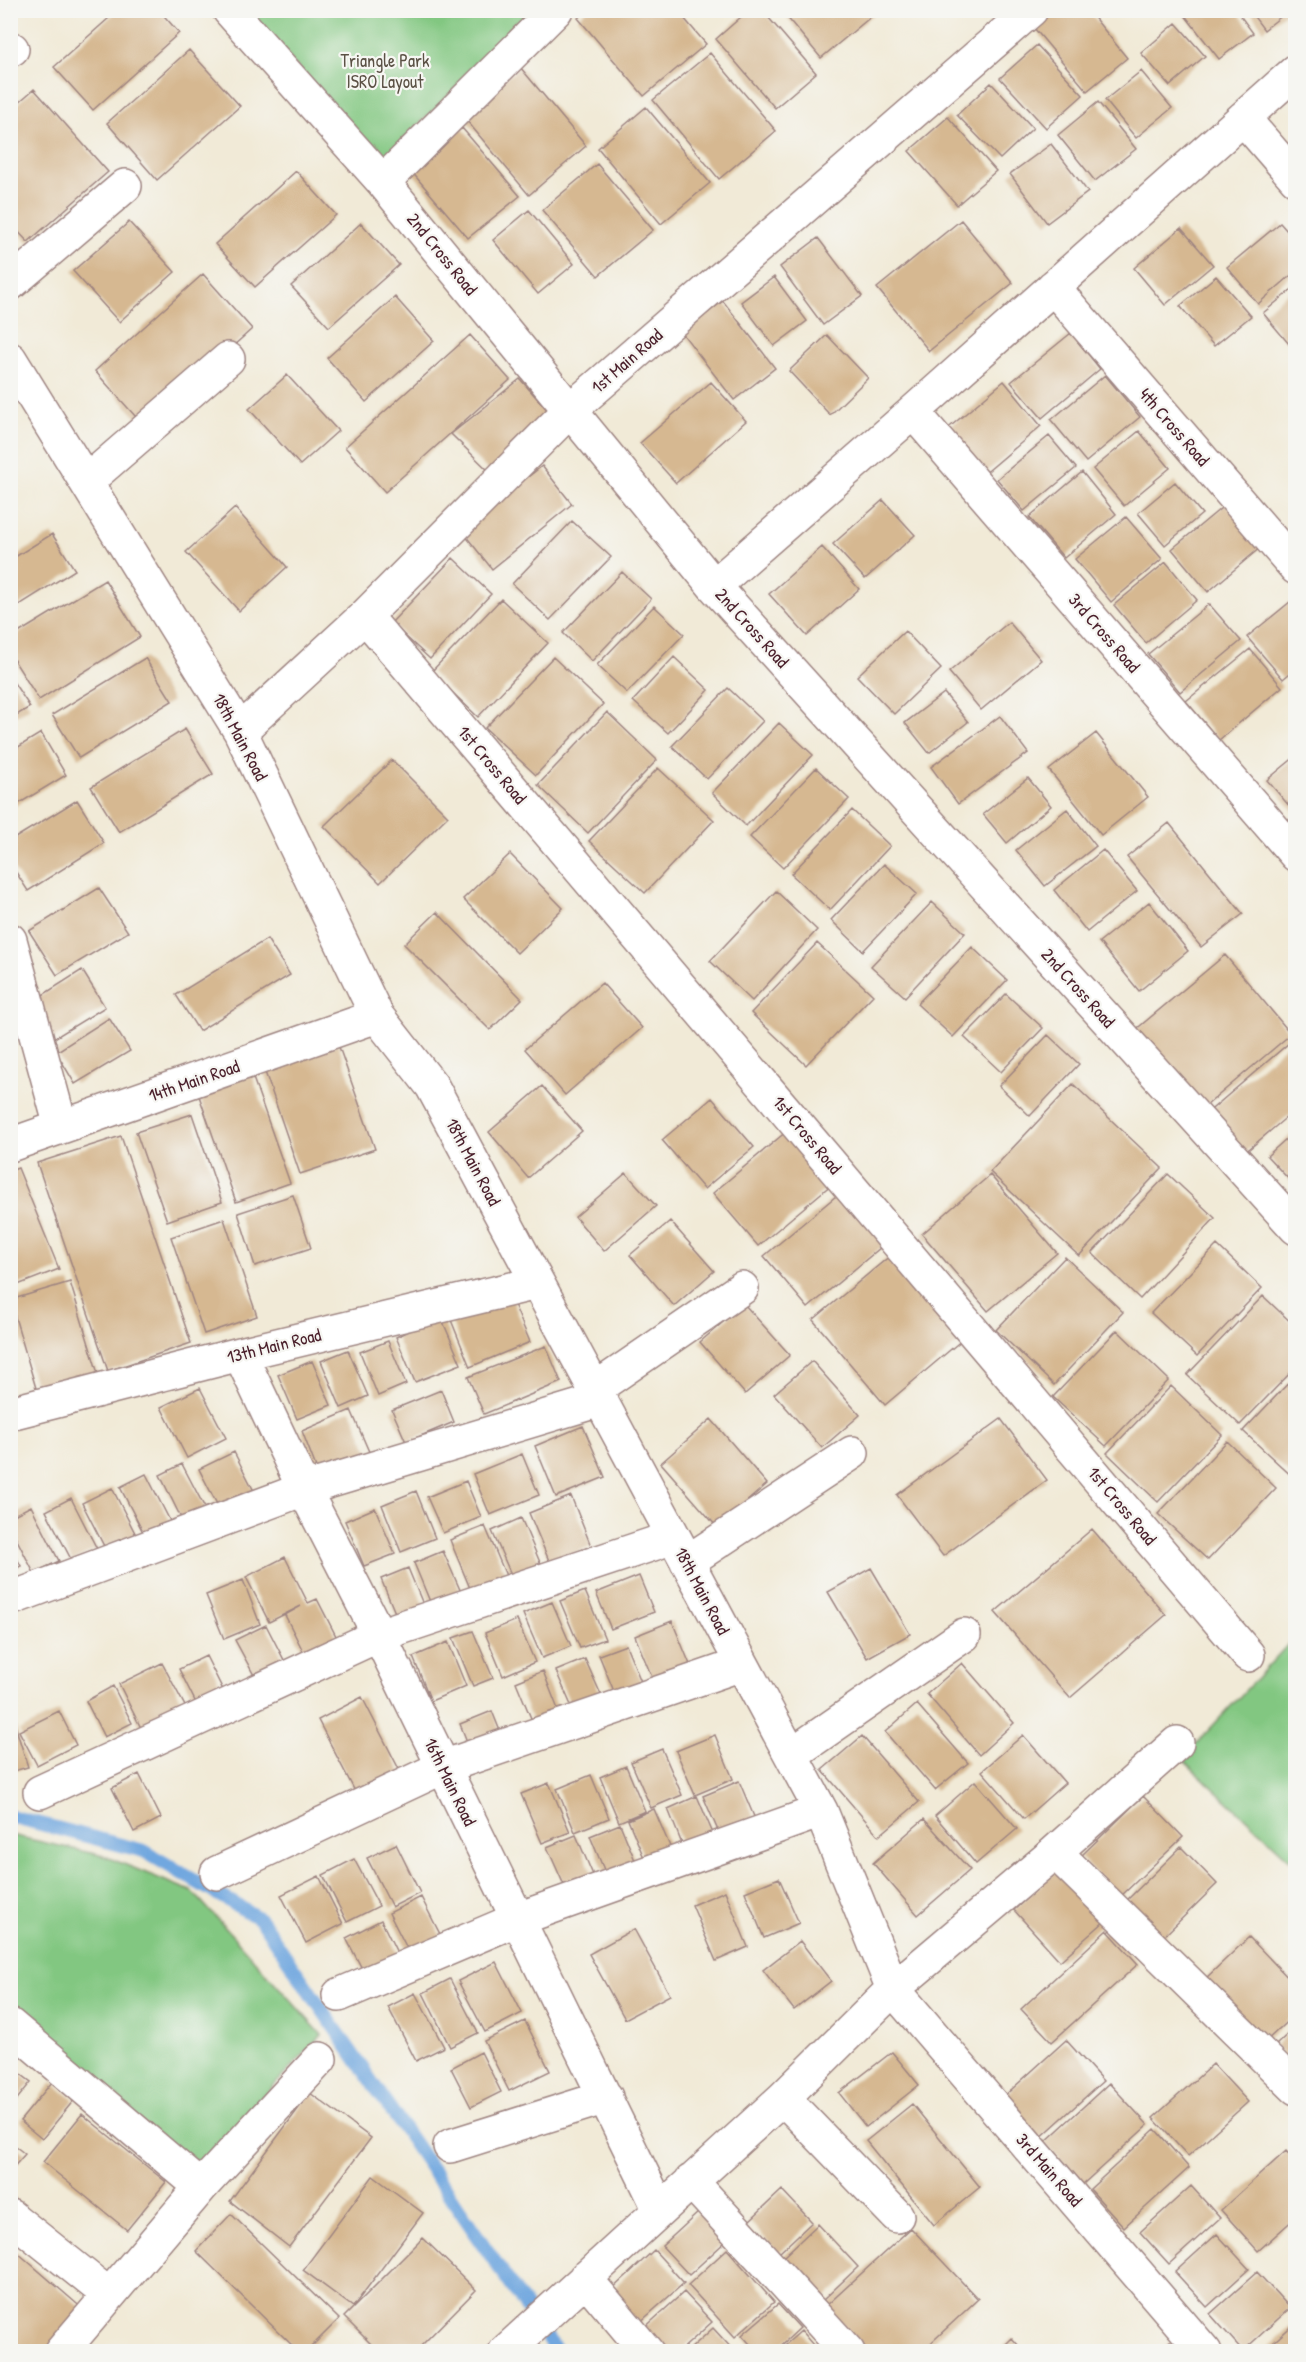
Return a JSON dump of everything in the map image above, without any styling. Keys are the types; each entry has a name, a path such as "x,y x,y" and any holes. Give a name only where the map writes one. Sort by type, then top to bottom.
{"street":[{"name":"2nd Cross Road","path":"229,10 383,182 714,586 1296,1228"},
{"path":"383,182 556,10"},
{"name":"1st Main Road","path":"240,731 365,616 570,410 1031,10"},
{"path":"714,586 914,412 1296,71"},
{"path":"1243,118 1296,179"},
{"path":"10,284 124,186"},
{"name":"4th Cross Road","path":"1053,287 1296,568"},
{"path":"86,482 228,358"},
{"name":"18th Main Road","path":"10,359 240,731 377,1016 432,1086 821,1811 893,1989"},
{"name":"3rd Cross Road","path":"914,412 1296,855"},
{"name":"1st Cross Road","path":"365,616 1248,1655"},
{"path":"10,940 61,1127"},
{"name":"14th Main Road","path":"10,1145 377,1016"},
{"name":"13th Main Road","path":"10,1413 240,1354 537,1283"},
{"path":"10,1599 304,1489 597,1394 742,1288"},
{"name":"16th Main Road","path":"240,1354 304,1489 379,1635 660,2210"},
{"path":"39,1792 379,1635 680,1550 852,1453"},
{"path":"790,1755 964,1635"},
{"path":"217,1873 443,1767 742,1664"},
{"path":"516,2342 783,2098 893,1989 1055,1852 1177,1743"},
{"path":"339,1995 518,1920 821,1811"},
{"path":"1055,1852 1296,2088"},
{"name":"3rd Main Road","path":"893,1989 1204,2352"},
{"path":"10,2025 201,2187"},
{"path":"61,2352 201,2187 320,2059"},
{"path":"450,2146 606,2097"},
{"path":"783,2098 897,2216"},
{"path":"691,2181 848,2352"},
{"path":"10,2216 109,2295"},
{"path":"574,2289 647,2352"}],"green space":[{"name":"Triangle Park ISRO Layout","path":"246,11 534,11 382,161"},
{"path":"1295,1637 1295,1864 1182,1759"},
{"path":"11,1835 104,1856 193,1892 322,2035 196,2168 11,2011"}],"building":[{"path":"118,10 159,10 179,33 93,110 54,67"},
{"path":"587,10 677,10 706,44 644,96 578,18"},
{"path":"749,10 762,10 816,73 775,108 716,39"},
{"path":"781,10 879,10 821,58"},
{"path":"1042,10 1088,10 1127,58 1087,91 1029,22"},
{"path":"1189,10 1236,10 1253,33 1219,59 1184,14"},
{"path":"1249,10 1289,10 1264,30"},
{"path":"1176,23 1205,56 1170,86 1141,53"},
{"path":"1037,45 1083,95 1046,128 1000,78"},
{"path":"189,50 240,106 157,180 107,123"},
{"path":"710,53 776,131 719,179 653,100"},
{"path":"520,67 586,146 529,195 462,115"},
{"path":"1141,71 1172,108 1136,138 1105,100"},
{"path":"991,83 1033,128 1000,159 957,115"},
{"path":"34,89 108,172 28,242 10,223 10,110"},
{"path":"1098,102 1136,149 1095,181 1058,135"},
{"path":"646,107 710,183 661,224 598,148"},
{"path":"948,117 996,171 957,205 909,151"},
{"path":"462,128 520,196 468,238 411,171"},
{"path":"1051,144 1088,192 1047,223 1010,174"},
{"path":"597,164 653,230 598,276 542,210"},
{"path":"296,171 336,215 255,287 215,244"},
{"path":"529,210 574,264 538,294 493,240"},
{"path":"961,220 1013,283 929,351 877,288"},
{"path":"129,222 175,272 119,322 73,271"},
{"path":"361,223 399,265 329,327 291,286"},
{"path":"1280,223 1296,241 1296,271 1258,304 1227,267"},
{"path":"1181,228 1213,265 1165,305 1134,268"},
{"path":"818,238 862,296 823,325 780,267"},
{"path":"203,274 252,329 144,426 95,371"},
{"path":"1216,276 1251,316 1214,346 1180,306"},
{"path":"774,277 807,321 774,346 741,302"},
{"path":"1296,286 1296,348 1294,350 1263,313"},
{"path":"395,297 434,341 366,402 327,358"},
{"path":"723,301 775,368 734,400 682,333"},
{"path":"1071,333 1100,369 1042,418 1011,382"},
{"path":"470,335 510,380 385,492 345,447"},
{"path":"827,335 868,378 830,415 789,371"},
{"path":"287,375 338,431 300,465 249,409"},
{"path":"1105,375 1140,417 1086,462 1051,420"},
{"path":"520,379 557,421 493,475 451,434"},
{"path":"1004,381 1041,426 982,476 945,431"},
{"path":"711,382 746,421 676,483 640,443"},
{"path":"1139,431 1170,468 1124,506 1093,469"},
{"path":"1049,436 1076,468 1024,511 997,479"},
{"path":"542,466 572,504 492,569 461,530"},
{"path":"1082,472 1116,514 1064,558 1029,517"},
{"path":"1175,482 1202,514 1165,545 1138,513"},
{"path":"883,500 915,535 865,579 833,544"},
{"path":"1226,504 1261,547 1208,592 1172,549"},
{"path":"235,508 287,567 239,611 186,552"},
{"path":"1126,517 1162,559 1111,602 1075,559"},
{"path":"572,521 611,557 550,620 512,584"},
{"path":"52,534 75,570 10,611 10,560"},
{"path":"822,547 859,589 807,636 769,594"},
{"path":"453,558 491,594 430,659 391,623"},
{"path":"1166,562 1197,600 1146,643 1114,605"},
{"path":"622,572 651,599 592,661 563,633"},
{"path":"105,580 140,637 39,700 10,654 10,638"},
{"path":"1296,597 1296,668 1283,679 1247,637"},
{"path":"501,599 548,643 478,717 431,672"},
{"path":"1209,604 1241,641 1180,692 1148,654"},
{"path":"654,606 684,634 627,693 597,665"},
{"path":"1009,622 1041,660 981,710 949,672"},
{"path":"905,631 941,669 894,714 857,676"},
{"path":"1250,649 1282,687 1219,740 1186,701"},
{"path":"553,657 603,704 536,775 485,728"},
{"path":"674,657 709,690 668,733 633,701"},
{"path":"145,658 172,701 79,758 52,715"},
{"path":"10,677 30,707 10,719"},
{"path":"728,688 763,721 707,779 672,746"},
{"path":"944,693 968,722 929,753 905,723"},
{"path":"607,712 657,760 588,833 538,785"},
{"path":"1000,716 1028,753 958,804 931,767"},
{"path":"779,723 813,755 746,826 712,793"},
{"path":"185,729 213,774 119,832 91,787"},
{"path":"41,733 66,775 10,809 10,752"},
{"path":"1096,733 1148,797 1101,835 1049,770"},
{"path":"1296,756 1296,814 1267,780"},
{"path":"392,760 448,816 380,883 324,826"},
{"path":"658,768 714,820 645,893 589,841"},
{"path":"816,768 849,799 783,868 750,837"},
{"path":"1028,778 1051,806 1007,843 983,814"},
{"path":"77,800 104,843 28,891 10,863 10,841"},
{"path":"1067,809 1096,846 1045,886 1016,850"},
{"path":"852,810 890,846 830,910 791,874"},
{"path":"1169,823 1243,914 1201,947 1127,857"},
{"path":"1103,850 1137,891 1087,932 1054,890"},
{"path":"510,854 563,908 517,953 463,899"},
{"path":"884,864 917,894 863,951 831,920"},
{"path":"99,888 128,932 57,975 29,931"},
{"path":"776,891 817,930 752,1001 710,961"},
{"path":"932,902 965,933 905,997 871,966"},
{"path":"1149,902 1188,951 1139,991 1099,942"},
{"path":"437,912 522,999 490,1030 404,944"},
{"path":"267,939 290,975 199,1031 176,995"},
{"path":"817,943 873,995 806,1065 751,1013"},
{"path":"972,947 1007,980 953,1037 917,1004"},
{"path":"1225,955 1291,1034 1201,1110 1134,1031"},
{"path":"82,970 105,1007 53,1039 30,1003"},
{"path":"602,983 642,1028 565,1095 525,1049"},
{"path":"1006,994 1043,1028 1001,1072 964,1037"},
{"path":"109,1018 130,1051 75,1084 56,1052"},
{"path":"1048,1035 1079,1064 1030,1116 999,1086"},
{"path":"1296,1037 1296,1109 1235,1161 1199,1120"},
{"path":"338,1044 375,1149 300,1174 264,1069"},
{"path":"252,1075 290,1183 236,1202 198,1093"},
{"path":"1073,1084 1162,1168 1079,1256 990,1172"},
{"path":"542,1086 582,1131 528,1178 489,1132"},
{"path":"712,1098 754,1147 704,1189 662,1140"},
{"path":"192,1114 222,1202 167,1221 136,1132"},
{"path":"1296,1130 1296,1187 1267,1156"},
{"path":"787,1131 832,1184 758,1246 713,1193"},
{"path":"121,1136 191,1343 108,1371 37,1163"},
{"path":"18,1168 59,1269 10,1288 10,1171"},
{"path":"626,1173 656,1206 604,1251 575,1217"},
{"path":"1168,1174 1215,1218 1140,1299 1092,1253"},
{"path":"990,1175 1057,1253 988,1311 922,1234"},
{"path":"842,1191 886,1243 808,1308 764,1256"},
{"path":"293,1195 311,1248 255,1266 238,1213"},
{"path":"224,1219 257,1316 204,1334 171,1237"},
{"path":"670,1221 714,1271 674,1306 630,1255"},
{"path":"1217,1245 1262,1288 1197,1356 1151,1313"},
{"path":"897,1250 969,1334 885,1405 813,1320"},
{"path":"1065,1257 1123,1312 1054,1385 996,1330"},
{"path":"70,1282 99,1377 38,1395 10,1300"},
{"path":"510,1295 530,1342 470,1367 451,1320"},
{"path":"1263,1296 1296,1327 1296,1367 1240,1425 1187,1375"},
{"path":"744,1304 790,1355 745,1394 700,1342"},
{"path":"441,1317 461,1364 415,1382 396,1337"},
{"path":"1117,1330 1169,1380 1106,1446 1053,1397"},
{"path":"388,1341 406,1384 378,1396 360,1352"},
{"path":"546,1346 561,1382 484,1414 468,1377"},
{"path":"348,1350 368,1396 341,1408 321,1361"},
{"path":"312,1361 331,1405 297,1419 278,1375"},
{"path":"812,1361 860,1415 822,1448 774,1394"},
{"path":"1296,1375 1296,1480 1243,1431"},
{"path":"1171,1386 1222,1435 1158,1502 1107,1453"},
{"path":"200,1388 226,1438 187,1458 161,1407"},
{"path":"441,1390 454,1422 406,1442 392,1410"},
{"path":"351,1410 370,1454 319,1475 302,1431"},
{"path":"711,1419 767,1484 717,1527 661,1463"},
{"path":"1001,1419 1047,1480 943,1556 897,1495"},
{"path":"583,1426 605,1477 556,1497 535,1446"},
{"path":"1227,1441 1276,1488 1208,1560 1158,1514"},
{"path":"234,1452 256,1495 221,1512 199,1469"},
{"path":"522,1454 539,1495 490,1515 473,1474"},
{"path":"182,1464 207,1512 184,1524 160,1475"},
{"path":"146,1474 170,1521 144,1534 120,1487"},
{"path":"466,1481 481,1517 443,1533 427,1497"},
{"path":"112,1488 136,1535 106,1550 82,1503"},
{"path":"416,1491 435,1538 401,1552 382,1505"},
{"path":"571,1496 591,1546 550,1563 529,1513"},
{"path":"71,1498 97,1549 72,1561 46,1511"},
{"path":"31,1506 59,1561 34,1573 10,1526 10,1517"},
{"path":"375,1508 395,1554 364,1566 345,1521"},
{"path":"521,1518 542,1567 513,1579 492,1531"},
{"path":"485,1526 507,1578 472,1593 450,1540"},
{"path":"1092,1529 1166,1615 1070,1698 995,1612"},
{"path":"10,1546 21,1566 10,1571"},
{"path":"443,1551 461,1592 431,1604 414,1563"},
{"path":"285,1557 308,1603 317,1599 339,1642 307,1659 285,1615 301,1606 269,1622 246,1577"},
{"path":"408,1568 425,1609 398,1620 381,1579"},
{"path":"871,1568 910,1634 867,1658 828,1592"},
{"path":"639,1576 654,1612 611,1629 596,1593"},
{"path":"243,1580 260,1624 224,1639 206,1595"},
{"path":"585,1591 605,1639 580,1648 560,1601"},
{"path":"552,1602 571,1646 542,1658 523,1614"},
{"path":"517,1620 535,1662 503,1676 485,1633"},
{"path":"672,1621 691,1667 654,1682 635,1636"},
{"path":"266,1625 285,1662 255,1677 235,1640"},
{"path":"473,1631 493,1678 473,1686 453,1638"},
{"path":"448,1642 466,1686 431,1701 413,1657"},
{"path":"626,1645 644,1689 618,1701 599,1655"},
{"path":"206,1656 226,1696 199,1709 179,1669"},
{"path":"585,1659 603,1699 574,1712 556,1671"},
{"path":"162,1663 187,1710 143,1732 119,1684"},
{"path":"962,1663 1014,1723 979,1755 927,1694"},
{"path":"543,1671 559,1712 533,1723 516,1682"},
{"path":"113,1686 132,1723 104,1737 86,1701"},
{"path":"362,1697 404,1779 360,1801 318,1720"},
{"path":"917,1704 968,1763 935,1790 885,1732"},
{"path":"59,1711 76,1745 37,1765 19,1731"},
{"path":"492,1711 502,1736 470,1749 460,1724"},
{"path":"10,1719 13,1719 28,1767 10,1772"},
{"path":"715,1735 733,1779 695,1795 676,1751"},
{"path":"1023,1735 1065,1783 1024,1819 982,1771"},
{"path":"862,1736 919,1802 879,1836 822,1770"},
{"path":"662,1749 682,1795 651,1808 631,1762"},
{"path":"626,1766 645,1811 619,1822 600,1777"},
{"path":"139,1774 161,1818 134,1832 112,1788"},
{"path":"591,1775 609,1818 575,1832 557,1789"},
{"path":"739,1781 755,1819 719,1833 703,1796"},
{"path":"975,1781 1017,1829 976,1864 935,1816"},
{"path":"549,1783 570,1832 542,1843 521,1794"},
{"path":"697,1796 714,1836 684,1849 668,1809"},
{"path":"1143,1796 1183,1837 1120,1897 1080,1857"},
{"path":"654,1809 674,1856 648,1867 628,1820"},
{"path":"924,1819 970,1870 918,1915 873,1863"},
{"path":"620,1824 637,1865 607,1877 590,1836"},
{"path":"576,1835 596,1882 568,1894 547,1847"},
{"path":"396,1844 420,1893 392,1907 367,1858"},
{"path":"1181,1847 1217,1884 1159,1941 1123,1904"},
{"path":"354,1859 379,1906 347,1922 323,1875"},
{"path":"1058,1869 1105,1921 1060,1961 1014,1910"},
{"path":"319,1876 343,1924 306,1943 281,1895"},
{"path":"779,1878 799,1923 764,1938 745,1892"},
{"path":"725,1891 748,1947 716,1961 692,1905"},
{"path":"421,1897 444,1942 412,1958 389,1913"},
{"path":"381,1920 402,1963 368,1980 346,1938"},
{"path":"634,1929 670,1995 625,2019 589,1954"},
{"path":"1107,1930 1138,1964 1052,2042 1021,2009"},
{"path":"1249,1937 1296,1986 1296,2013 1264,2043 1204,1980"},
{"path":"800,1941 831,1981 794,2010 763,1970"},
{"path":"496,1962 522,2013 485,2032 458,1981"},
{"path":"450,1979 478,2033 450,2047 423,1993"},
{"path":"415,1993 444,2047 416,2061 388,2007"},
{"path":"525,2021 550,2071 509,2091 484,2041"},
{"path":"1296,2026 1296,2067 1275,2046"},
{"path":"1066,2040 1103,2081 1039,2139 1002,2098"},
{"path":"481,2052 501,2092 471,2107 451,2068"},
{"path":"892,2052 919,2085 866,2127 839,2093"},
{"path":"1213,2064 1248,2102 1188,2156 1153,2118"},
{"path":"10,2066 31,2082 10,2108"},
{"path":"52,2082 74,2100 42,2139 20,2121"},
{"path":"1109,2083 1148,2125 1083,2184 1044,2143"},
{"path":"310,2093 371,2138 289,2247 230,2201"},
{"path":"912,2104 980,2187 934,2225 866,2141"},
{"path":"82,2114 166,2182 127,2230 43,2162"},
{"path":"1155,2129 1189,2168 1124,2227 1090,2189"},
{"path":"10,2142 25,2154 10,2171"},
{"path":"1286,2151 1296,2162 1296,2217 1258,2251 1221,2210"},
{"path":"373,2176 423,2213 353,2307 303,2270"},
{"path":"1191,2186 1220,2218 1169,2264 1140,2232"},
{"path":"782,2190 812,2222 779,2253 749,2221"},
{"path":"699,2212 725,2242 689,2275 662,2246"},
{"path":"231,2214 339,2319 306,2352 299,2352 196,2251"},
{"path":"818,2224 858,2267 821,2302 782,2258"},
{"path":"911,2228 978,2299 921,2352 868,2352 826,2306"},
{"path":"1217,2234 1249,2269 1207,2307 1175,2272"},
{"path":"423,2238 476,2290 415,2352 379,2352 344,2317"},
{"path":"10,2246 84,2310 47,2352 23,2352 10,2341"},
{"path":"727,2249 774,2302 735,2337 688,2285"},
{"path":"654,2250 684,2283 638,2324 609,2292"},
{"path":"1257,2272 1290,2308 1243,2351 1210,2314"},
{"path":"684,2292 712,2322 679,2352 661,2352 642,2330"},
{"path":"778,2304 800,2328 774,2352 757,2352 742,2335"},
{"path":"1296,2322 1296,2352 1263,2352"},
{"path":"713,2328 735,2352 687,2352"},
{"path":"801,2331 819,2352 777,2352"},
{"path":"1012,2338 1024,2352 998,2352"},
{"path":"1170,2341 1180,2352 1159,2352"}],"waterway":[{"path":"10,1816 144,1851 260,1919 557,2352"}]}
